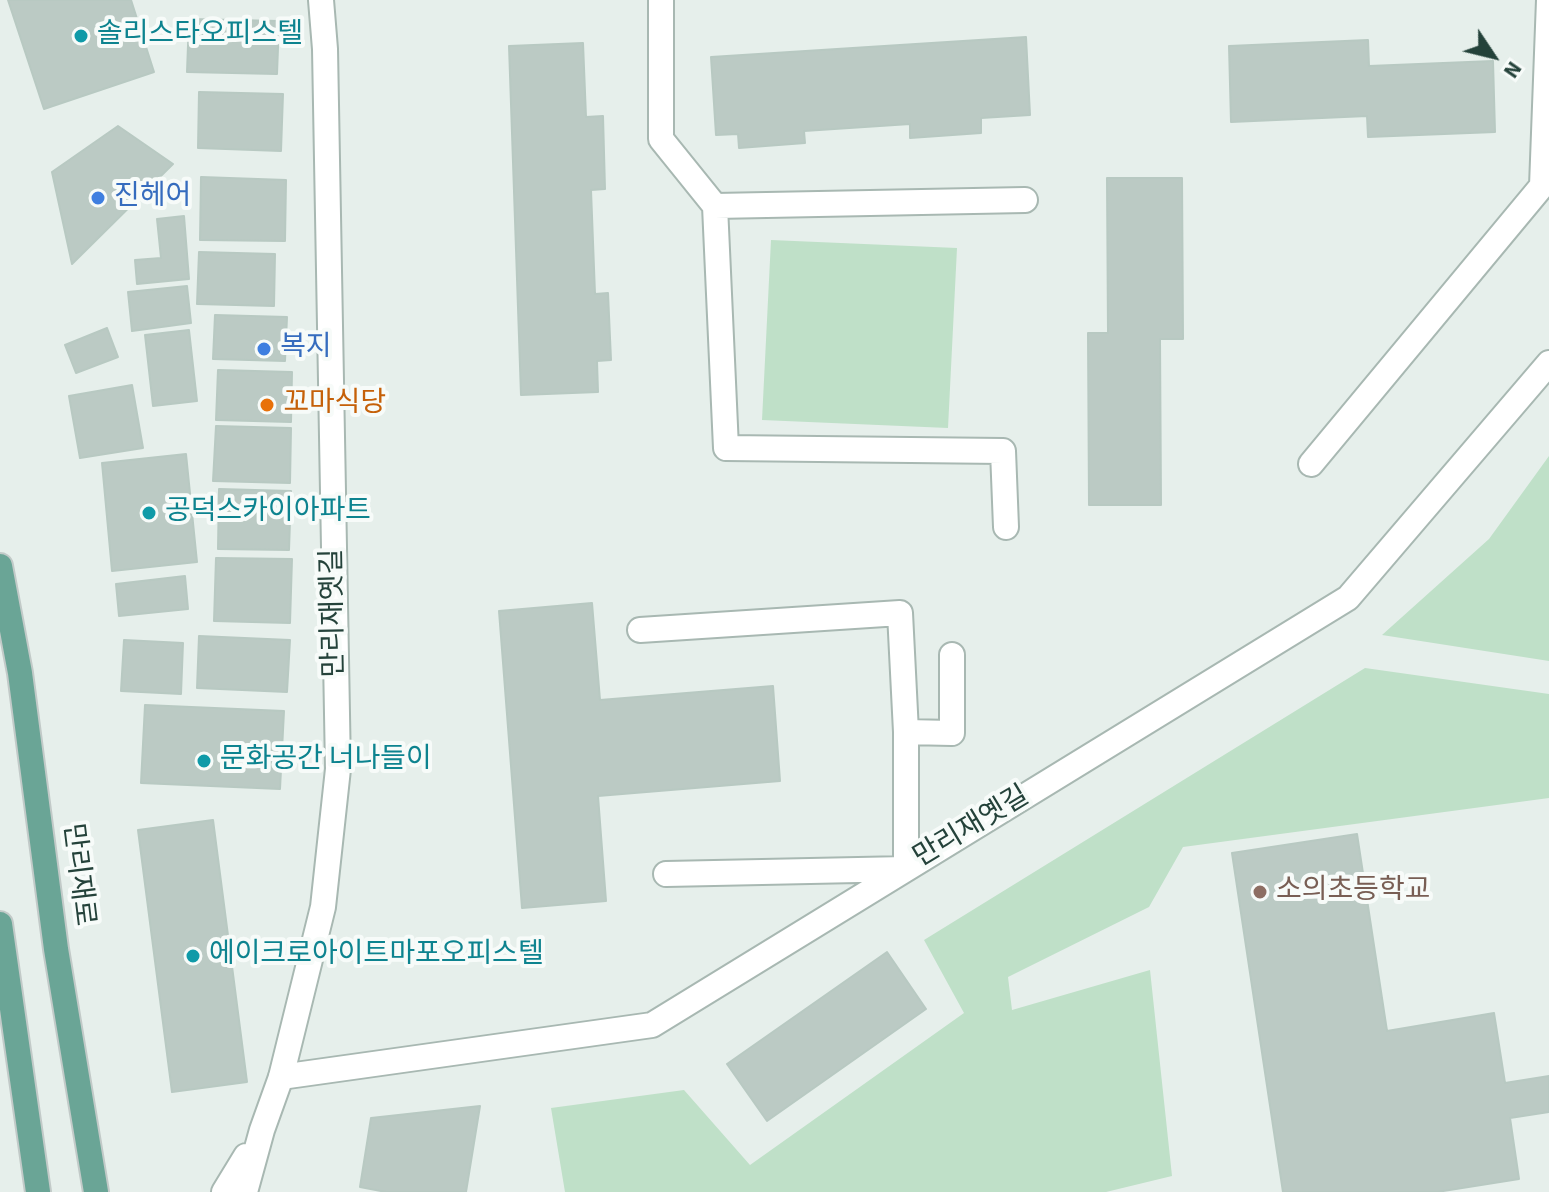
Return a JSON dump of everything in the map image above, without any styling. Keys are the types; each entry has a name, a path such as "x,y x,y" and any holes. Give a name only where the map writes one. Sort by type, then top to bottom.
{"main road":[{"name":"만리재로","path":"0,566 20,673 56,949 96,1192"},
{"path":"0,924 9,1045 38,1192"}],"street":[{"name":"만리재옛길","path":"245,1192 281,1077 323,907 338,769 325,49 321,0"},
{"path":"661,0 661,139 715,206 726,448 1003,451 1006,527"},
{"path":"1311,464 1542,186 1549,0"},
{"path":"715,206 1025,200"},
{"name":"만리재옛길","path":"281,1077 652,1025 1348,598 1549,363"},
{"path":"640,630 900,613 906,732 906,869 666,874"},
{"path":"906,732 952,733 952,655"},
{"name":"만리재옛길","path":"224,1192 262,1130"}],"green space":[{"path":"771,240 957,248 948,428 762,420"},
{"path":"1549,456 1549,661 1382,635 1489,539"},
{"path":"1365,668 1549,694 1549,798 1183,847 1149,907 1008,977 1012,1010 1150,970 1172,1176 1106,1192 565,1192 551,1108 684,1090 750,1165 964,1013 924,940"}],"building":[{"name":"솔리스타오피스텔","path":"8,0 131,0 154,72 44,109"},
{"path":"189,19 279,21 277,74 187,72"},
{"path":"1026,37 1030,115 981,118 981,133 910,138 910,124 804,131 805,143 739,148 738,134 716,135 711,57"},
{"path":"1368,40 1369,66 1493,61 1495,132 1368,137 1367,116 1231,122 1229,46"},
{"path":"583,43 586,117 603,116 605,189 591,190 595,294 608,293 611,360 597,361 598,392 521,395 509,46"},
{"path":"199,92 283,94 281,151 198,148"},
{"path":"118,126 173,164 72,264 52,172"},
{"path":"201,177 286,180 285,241 200,240"},
{"path":"1107,178 1182,178 1183,339 1160,339 1161,505 1089,505 1088,333 1108,333"},
{"path":"184,216 189,279 137,284 135,260 161,258 157,219"},
{"path":"199,252 275,254 274,306 197,304"},
{"path":"187,286 191,323 132,331 128,292"},
{"path":"215,315 287,317 285,361 213,359"},
{"path":"107,328 118,357 76,373 65,345"},
{"path":"189,330 197,401 153,406 145,335"},
{"path":"218,370 292,372 291,422 216,420"},
{"path":"132,385 143,448 80,458 69,396"},
{"path":"216,426 291,428 290,483 213,481"},
{"name":"공덕스카이아파트","path":"186,454 197,562 112,571 102,463"},
{"path":"219,489 291,491 289,550 218,549"},
{"path":"216,558 292,559 290,623 214,621"},
{"path":"185,576 188,609 119,616 116,584"},
{"path":"592,603 600,700 773,686 780,781 598,796 606,901 522,908 499,611"},
{"path":"199,636 290,640 287,692 197,688"},
{"path":"124,640 183,643 181,694 121,691"},
{"path":"145,705 284,711 280,789 141,783"},
{"name":"에이크로아이트마포오피스텔","path":"213,820 247,1082 172,1092 138,830"},
{"path":"1357,834 1387,1031 1494,1013 1505,1083 1549,1076 1549,1112 1510,1118 1519,1179 1437,1192 1283,1192 1232,853"},
{"path":"887,952 926,1009 767,1121 727,1064"},
{"path":"480,1106 466,1192 386,1192 360,1187 371,1118"}],"place":[{"name":"솔리스타오피스텔","path":"81,36"},
{"name":"진헤어","path":"98,198"},
{"name":"복지","path":"264,349"},
{"name":"꼬마식당","path":"267,405"},
{"name":"공덕스카이아파트","path":"149,513"},
{"name":"문화공간 너나들이","path":"204,761"},
{"name":"소의초등학교","path":"1260,892"},
{"name":"에이크로아이트마포오피스텔","path":"193,956"}]}
